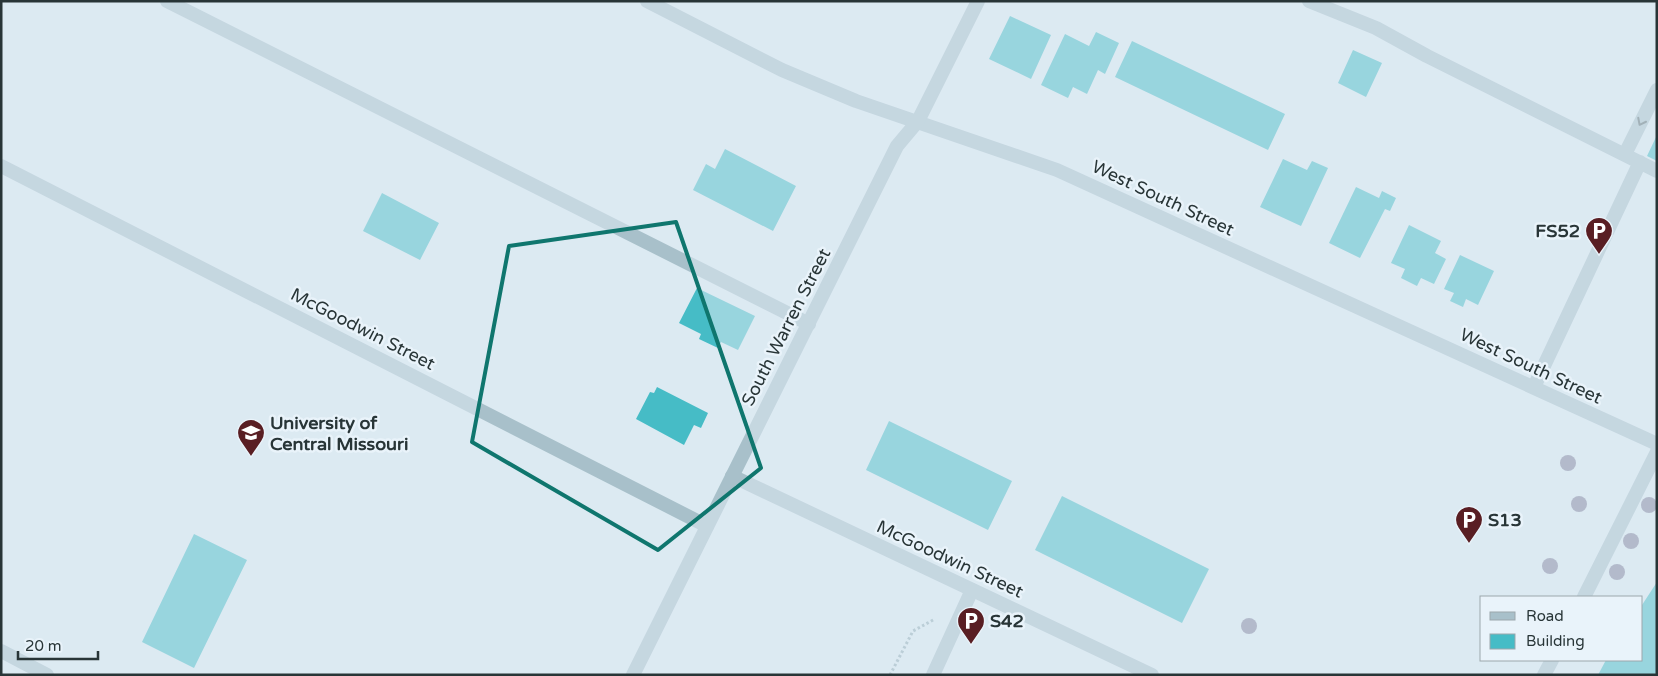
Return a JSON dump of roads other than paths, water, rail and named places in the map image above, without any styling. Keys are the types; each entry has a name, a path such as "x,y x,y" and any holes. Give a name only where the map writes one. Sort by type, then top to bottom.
{"street":[{"path":"167,1 809,324"},
{"name":"West South Street","path":"647,1 782,70 856,101 1057,170 1657,444"},
{"name":"South Warren Street","path":"633,675 897,146 918,121 978,1"},
{"path":"1309,1 1376,28 1657,171"},
{"path":"1625,154 1657,90"},
{"path":"1534,387 1640,162"},
{"name":"McGoodwin Street","path":"1,166 707,526"},
{"path":"1585,596 1657,452"},
{"name":"McGoodwin Street","path":"732,476 1152,675"},
{"path":"932,675 972,590"},
{"path":"1,652 47,675"},
{"path":"1544,675 1551,661"}],"place":[{"name":"FS52","path":"1599,255"},
{"name":"University of Central Missouri","path":"251,457"},
{"name":"S13","path":"1469,544"},
{"name":"S42","path":"971,645"}]}
